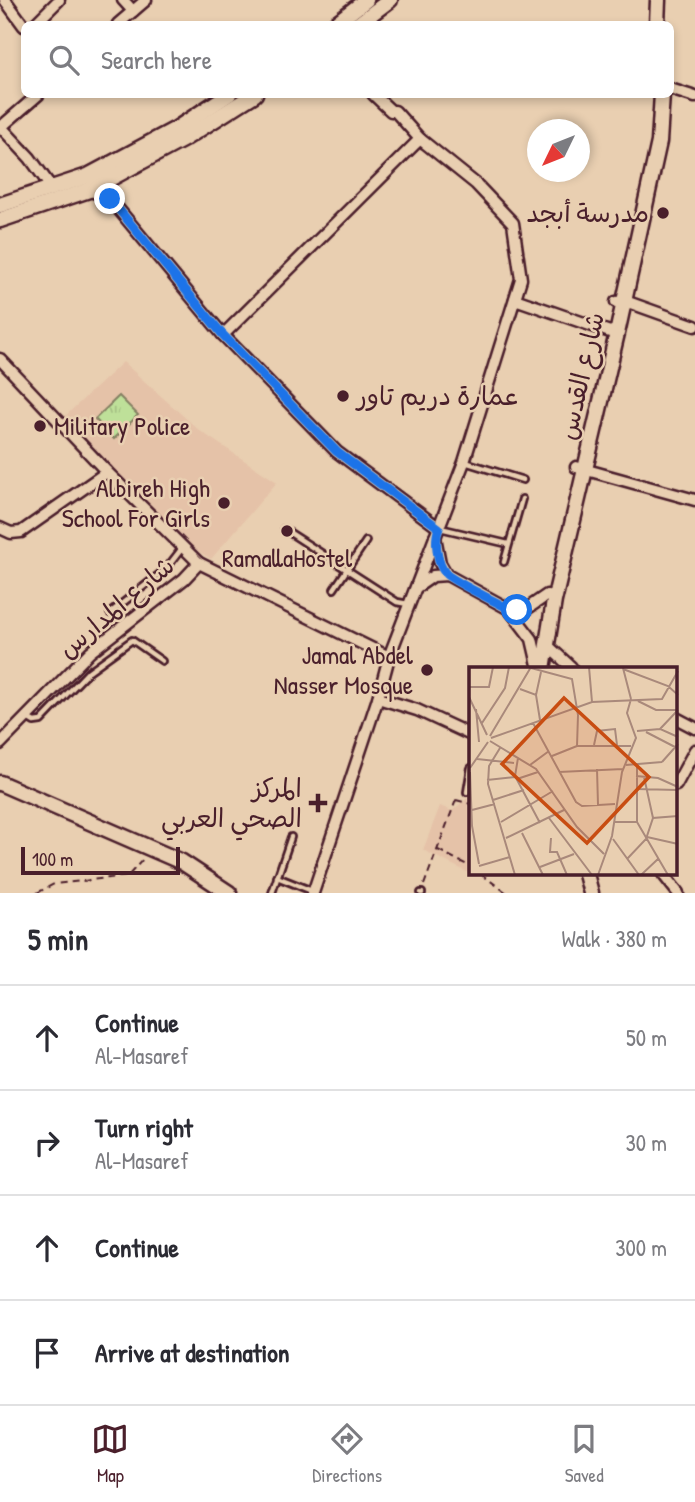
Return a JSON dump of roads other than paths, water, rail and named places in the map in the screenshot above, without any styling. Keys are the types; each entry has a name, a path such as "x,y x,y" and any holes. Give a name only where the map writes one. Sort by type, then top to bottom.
{"main road":[{"path":"339,21 366,0"},
{"path":"362,21 390,0"},
{"path":"657,21 658,0"},
{"path":"665,21 666,0"},
{"path":"0,205 88,176 176,129 223,98"},
{"path":"0,220 89,190 184,139 249,98"},
{"path":"547,645 541,631 547,595 620,302 651,143 653,98"},
{"name":"شارع القدس","path":"620,302 659,142 662,98"},
{"path":"51,187 60,199"},
{"name":"شارع القدس","path":"543,667 580,468"},
{"path":"0,783 182,862 229,893"},
{"path":"587,876 591,893"}],"street":[{"path":"5,0 21,22"},
{"path":"38,21 59,0"},
{"path":"123,0 133,11"},
{"path":"121,21 146,0"},
{"path":"674,90 695,97"},
{"path":"34,98 1,127 30,158 51,187"},
{"path":"313,892 379,698 389,657 464,462 521,279 513,223 476,184 420,139 395,111 391,111 377,98"},
{"path":"223,335 420,139"},
{"path":"110,199 112,178"},
{"path":"89,190 110,199 223,335 337,452 437,532 440,563 447,575 509,609 532,639 542,667"},
{"path":"515,299 614,330"},
{"path":"620,302 695,326"},
{"path":"0,359 107,472 199,563"},
{"path":"580,468 695,499"},
{"path":"0,528 11,533 21,532 107,472"},
{"name":"شارع المدارس","path":"0,744 90,652 184,579 199,563 389,657"},
{"path":"417,587 433,576 447,575"},
{"path":"509,609 528,608 547,595"},
{"path":"547,645 572,667"},
{"path":"547,667 560,663 570,667"},
{"path":"379,698 417,710 469,734"},
{"path":"678,719 695,728"},
{"path":"678,781 695,750"},
{"path":"665,876 678,893"}],"lane":[{"path":"464,462 523,480"},
{"path":"504,562 522,499"},
{"path":"284,529 397,602 408,604"},
{"path":"437,532 508,544"},
{"path":"334,589 366,541"},
{"path":"110,612 166,569 183,546"},
{"path":"25,716 34,722 41,721 89,671 132,640 162,661"},
{"path":"467,792 469,780"},
{"path":"272,893 291,837"},
{"path":"277,877 313,892"}],"place":[{"name":"مدرسة أبجد","path":"663,213"},
{"name":"عمارة دريم تاور","path":"343,396"},
{"name":"Military Police","path":"40,426"},
{"name":"Albireh High School For Girls","path":"224,503"},
{"name":"RamallaHostel","path":"287,531"},
{"name":"Jamal Abdel Nasser Mosque","path":"427,670"},
{"name":"المركز الصحي العربي","path":"318,803"}]}
